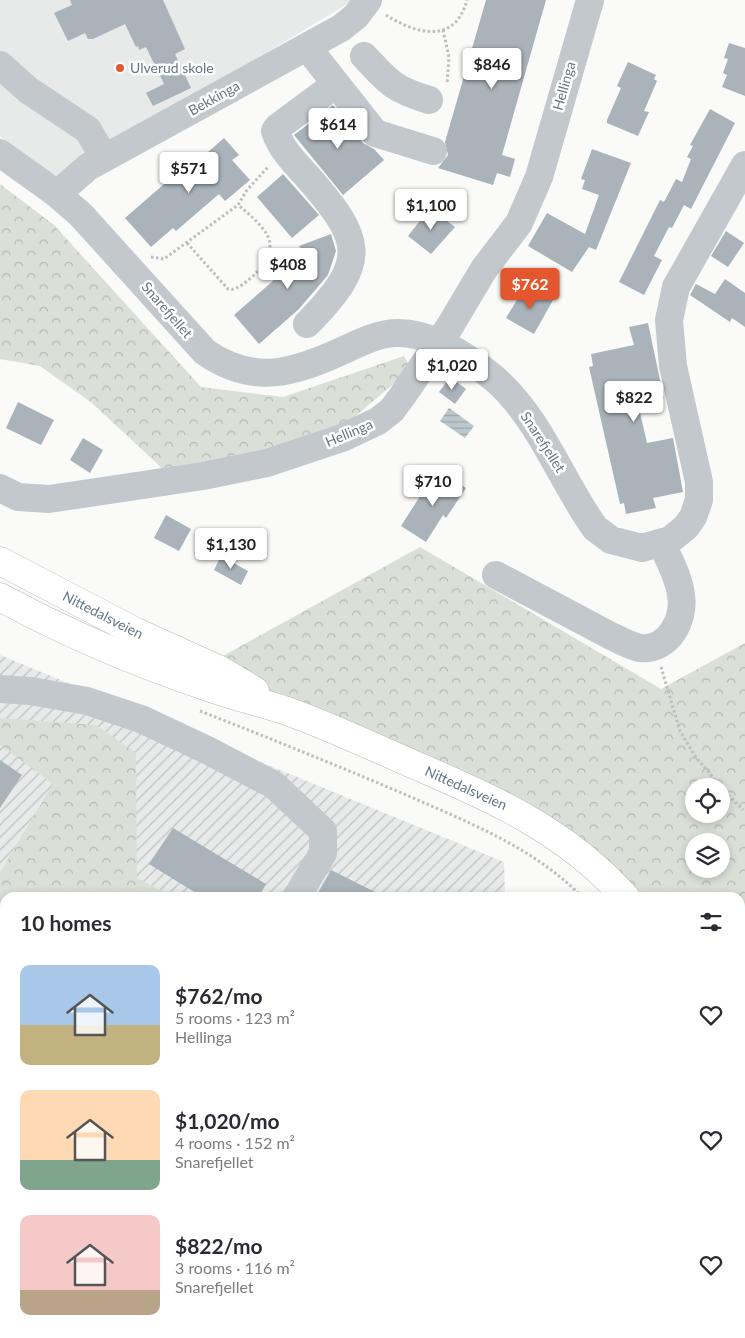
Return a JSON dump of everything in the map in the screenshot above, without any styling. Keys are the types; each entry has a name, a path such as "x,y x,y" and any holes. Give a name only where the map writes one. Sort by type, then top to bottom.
{"main road":[{"name":"Nittedalsveien","path":"0,561 136,632 220,670 286,711"},
{"name":"Nittedalsveien","path":"0,597 69,632 164,671 209,688 286,711 465,786 523,814 573,847 621,892"}],"street":[{"name":"Hellinga","path":"0,488 18,497 30,499 69,497 212,474 267,463 303,452 362,431 392,410 438,343 484,269 519,223 528,205 539,177 590,0"},
{"name":"Bekkinga","path":"57,194 76,175 104,158 307,47 348,22 368,1"},
{"path":"307,47 375,133 433,151"},
{"path":"364,56 387,81 401,92 428,100"},
{"path":"0,65 28,90 88,130 104,158"},
{"path":"358,111 376,97 387,81"},
{"path":"307,324 328,302 350,269 352,253 350,238 339,217 285,151 276,132 278,127 336,84"},
{"name":"Snarefjellet","path":"0,153 57,194 81,215 205,352 228,365 255,373 289,371 314,364 374,338 397,333 425,337 475,365 514,400 544,438 582,508 603,534 611,540 642,548 662,544 678,535 689,522 696,509 699,491 684,409 673,366 670,320 676,287 745,165"},
{"path":"496,575 630,645 640,648 660,644 678,624 682,596 678,581 662,544"},
{"path":"0,689 58,695 114,709 207,750 274,785 323,831 323,853 300,892"}],"path":[{"path":"368,1 399,23 426,32 444,30 455,21 467,0"},
{"path":"238,205 264,232 270,242 270,252 264,264 244,283 231,290 187,243 238,205 247,190 285,151"},
{"path":"660,644 661,674 680,732 695,756 713,778"},
{"path":"197,710 343,768 483,829 546,866 576,892"},
{"path":"730,796 743,810"}],"shaded area":[{"name":"Ulverud skole","path":"0,0 354,0 54,180 0,136"},
{"path":"449,408 474,426 465,438 440,421"},
{"path":"0,655 504,862 505,892 0,892"}],"green space":[{"path":"0,184 54,225 201,387 283,397 404,356 411,369 345,425 252,456 166,472 92,403 40,366 0,359"},
{"path":"420,547 661,689 745,643 745,892 629,892 528,817 183,678"},
{"path":"0,718 96,725 136,753 137,878 164,892 0,892 0,872 53,784 0,745"}],"building":[{"path":"70,0 163,0 185,49 175,54 191,88 153,106 146,93 164,84 146,47 139,50 138,46 136,47 125,24 93,39 88,39 85,33 68,41 54,13 72,5"},
{"path":"486,0 546,0 502,155 515,159 510,177 497,173 493,185 438,168 448,155 445,142"},
{"path":"729,43 745,48 745,96 722,87 727,75 723,73 728,59 724,58"},
{"path":"628,62 656,75 654,79 657,81 644,111 649,112 638,136 607,123 621,88 617,86"},
{"path":"333,105 363,143 374,149 384,160 343,195 294,135"},
{"path":"710,109 735,123 691,209 684,205 672,228 669,227 654,256 662,260 644,295 619,282 660,200 664,202 676,179 682,182 691,159 687,157 693,146 690,145"},
{"path":"224,138 239,155 232,160 250,180 225,201 219,194 176,231 173,228 151,247 125,218 171,178 174,182"},
{"path":"592,149 631,163 596,250 589,247 572,272 528,246 547,213 585,234 599,195 582,189 585,180 581,179"},
{"path":"283,174 319,215 292,238 257,197"},
{"path":"430,208 455,227 431,254 408,236"},
{"path":"726,231 744,243 728,267 711,256"},
{"path":"331,234 336,251 328,275 299,309 259,344 234,315 305,253 299,246"},
{"path":"725,279 745,293 745,327 732,318 730,322 690,295 696,284 715,294"},
{"path":"530,286 553,300 534,334 506,318 520,295 524,297"},
{"path":"648,323 664,399 638,404 647,443 673,438 683,492 653,498 656,508 626,514 624,503 620,504 589,367 593,366 591,354 634,345 629,327"},
{"path":"450,377 466,389 455,404 439,392"},
{"path":"18,402 54,420 41,445 6,428"},
{"path":"83,438 103,450 90,473 70,460"},
{"path":"447,475 466,488 446,518 443,515 426,542 401,526 433,476 442,482"},
{"path":"166,515 191,529 179,551 154,538"},
{"path":"221,556 248,571 241,585 214,570"},
{"path":"0,760 22,775 0,808"},
{"path":"173,828 266,884 261,892 194,892 149,864"},
{"path":"331,870 375,892 318,892"}],"place":[{"name":"Ulverud skole","path":"120,68"}]}
